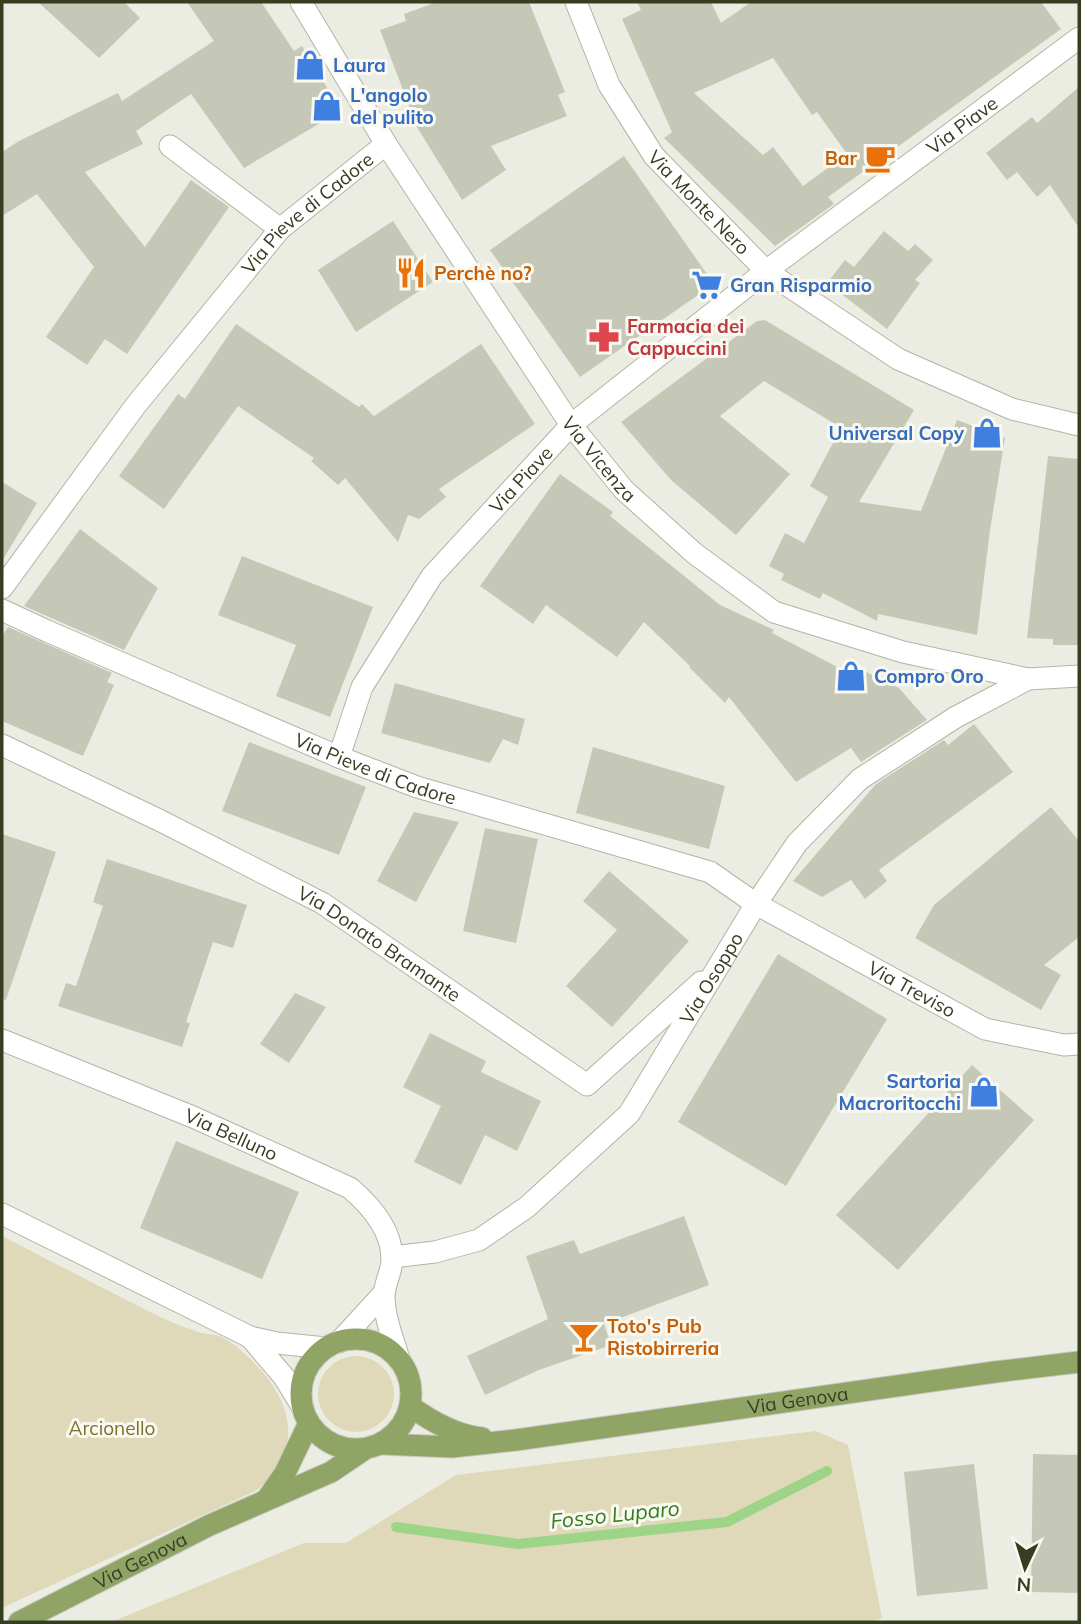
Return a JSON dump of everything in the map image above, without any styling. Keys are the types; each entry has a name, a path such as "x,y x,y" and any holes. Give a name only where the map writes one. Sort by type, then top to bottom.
{"main road":[{"path":"266,1501 285,1473 306,1415 303,1380 308,1368 333,1345 355,1339 372,1341 387,1348 399,1359 408,1373 412,1390 405,1422 395,1434 373,1446 349,1449 333,1445 320,1436 306,1415"},
{"name":"Via Genova","path":"19,1622 210,1525 331,1472 373,1446 452,1447 516,1440 1079,1362"},
{"name":"Via Genova","path":"410,1406 453,1431 473,1437 516,1440"}],"street":[{"name":"Via Vicenza","path":"301,2 386,144 571,425 624,491 694,553 774,612 903,652 1028,679 1079,676"},
{"name":"Via Monte Nero","path":"576,2 608,85 654,156 766,271 898,359 1012,409 1079,425"},
{"name":"Via Piave","path":"339,757 362,687 432,576 571,425 766,271 1079,38"},
{"name":"Via Pieve di Cadore","path":"2,588 136,405 281,229 386,144"},
{"path":"170,146 281,229"},
{"name":"Via Pieve di Cadore","path":"2,610 339,757 417,787 709,872 755,904"},
{"name":"Via Osoppo","path":"392,1257 435,1252 479,1240 527,1207 629,1114 755,904 797,843 860,779 956,717 1028,679"},
{"name":"Via Donato Bramante","path":"2,745 161,821 322,903 587,1085 718,967"},
{"name":"Via Treviso","path":"755,904 985,1028 1064,1045 1079,1044"},
{"name":"Via Belluno","path":"2,1040 193,1117 350,1188 366,1201 379,1218 392,1257"},
{"path":"2,1214 250,1337 277,1343 333,1345 384,1293"},
{"path":"392,1257 384,1293 386,1314 399,1359"},
{"path":"250,1337 276,1366 306,1415"}],"green space":[{"name":"Arcionello","path":"2,1236 159,1317 198,1332 219,1336 240,1349 270,1381 279,1396 288,1428 282,1460 257,1490 2,1608"},
{"path":"356,1356 371,1359 383,1367 391,1379 394,1394 391,1409 383,1421 371,1429 356,1432 341,1429 329,1421 321,1409 318,1394 321,1379 329,1367 341,1359"},
{"path":"816,1431 848,1445 882,1618 872,1622 111,1622 304,1543 346,1543 456,1475"}],"building":[{"path":"38,2 124,2 140,18 99,58"},
{"path":"187,2 261,2 294,51 302,46 341,111 244,168 191,94 136,131 143,144 85,172 145,247 191,180 229,207 127,354 105,339 87,365 46,337 94,267 37,194 2,216 2,152 118,93 122,101 214,41"},
{"path":"437,2 529,2 565,92 558,95 567,116 491,146 506,170 462,200 407,111 410,108 380,30 406,21 404,14"},
{"path":"637,2 711,2 721,23 751,2 1041,2 1061,29 828,197 834,204 775,246 664,138 672,132 622,19 641,10","holes":["773,58 812,115 817,112 847,154 803,186 773,147 763,155 694,93"]},
{"path":"1079,87 1079,228 1050,185 1037,197 1017,172 1007,180 986,153 1032,117 1037,123"},
{"path":"624,156 714,284 580,377 490,250"},
{"path":"393,221 433,282 356,332 318,270"},
{"path":"884,231 908,251 915,244 933,260 915,280 920,283 887,329 827,283 845,260 854,267"},
{"path":"765,320 914,410 859,502 921,511 957,420 1005,438 977,635 878,614 877,621 823,593 820,599 781,580 784,574 769,566 785,533 804,543 828,497 810,486 841,428 836,422 835,424 764,381 720,416 790,474 736,535 671,480 621,422 757,321"},
{"path":"236,324 359,407 362,404 374,416 481,344 535,424 439,489 446,497 419,519 408,515 398,542 345,478 338,485 311,461 314,458 238,406 164,509 119,476 178,394 185,399"},
{"path":"1048,456 1079,459 1079,645 1053,645 1053,639 1027,638"},
{"path":"560,474 613,512 610,516 720,605 774,630 772,633 851,674 864,671 899,688 927,720 861,762 851,748 796,782 729,697 725,703 644,622 617,657 546,605 533,624 480,586"},
{"path":"2,482 37,503 2,561"},
{"path":"80,529 158,588 124,650 24,606"},
{"path":"242,556 373,607 330,717 276,696 296,645 218,615"},
{"path":"8,627 112,673 107,682 114,685 83,756 2,721 2,636"},
{"path":"395,683 525,719 518,745 503,739 490,763 381,733"},
{"path":"974,724 1013,772 879,870 887,881 865,899 851,880 822,897 793,881 876,784 944,740 948,745"},
{"path":"249,742 366,787 339,855 222,811"},
{"path":"593,747 725,786 709,849 576,813"},
{"path":"1051,807 1079,841 1079,937 1044,965 1061,975 1041,1010 915,938 934,905"},
{"path":"414,812 459,822 416,902 377,881"},
{"path":"485,828 538,839 516,943 463,931"},
{"path":"2,834 56,852 6,1000 2,999"},
{"path":"107,859 247,905 233,948 213,942 186,1022 190,1023 182,1047 58,1006 66,983 76,986 103,906 93,902"},
{"path":"609,871 689,941 612,1027 566,986 617,930 583,901"},
{"path":"778,954 887,1019 786,1186 678,1122"},
{"path":"295,993 326,1007 289,1063 260,1044"},
{"path":"430,1033 486,1061 481,1072 541,1101 517,1151 485,1135 461,1185 414,1162 441,1106 403,1087"},
{"path":"972,1065 1034,1120 898,1270 836,1215"},
{"path":"176,1141 299,1192 262,1279 140,1228"},
{"path":"684,1216 709,1285 604,1324 611,1345 539,1370 485,1395 467,1356 548,1319 526,1256 574,1240 580,1254"},
{"path":"1033,1454 1079,1455 1079,1593 1031,1592"},
{"path":"974,1464 988,1589 917,1596 904,1472"}],"waterway":[{"name":"Fosso Luparo","path":"396,1527 518,1544 727,1522 827,1471"}],"place":[{"name":"Laura","path":"310,65"},
{"name":"L'angolo del pulito","path":"327,106"},
{"name":"Bar","path":"880,158"},
{"name":"Perchè no?","path":"411,273"},
{"name":"Gran Risparmio","path":"707,285"},
{"name":"Farmacia dei Cappuccini","path":"604,337"},
{"name":"Universal Copy","path":"987,433"},
{"name":"Compro Oro","path":"851,676"},
{"name":"Sartoria Macroritocchi","path":"984,1092"},
{"name":"Toto's Pub Ristobirreria","path":"584,1337"}]}
